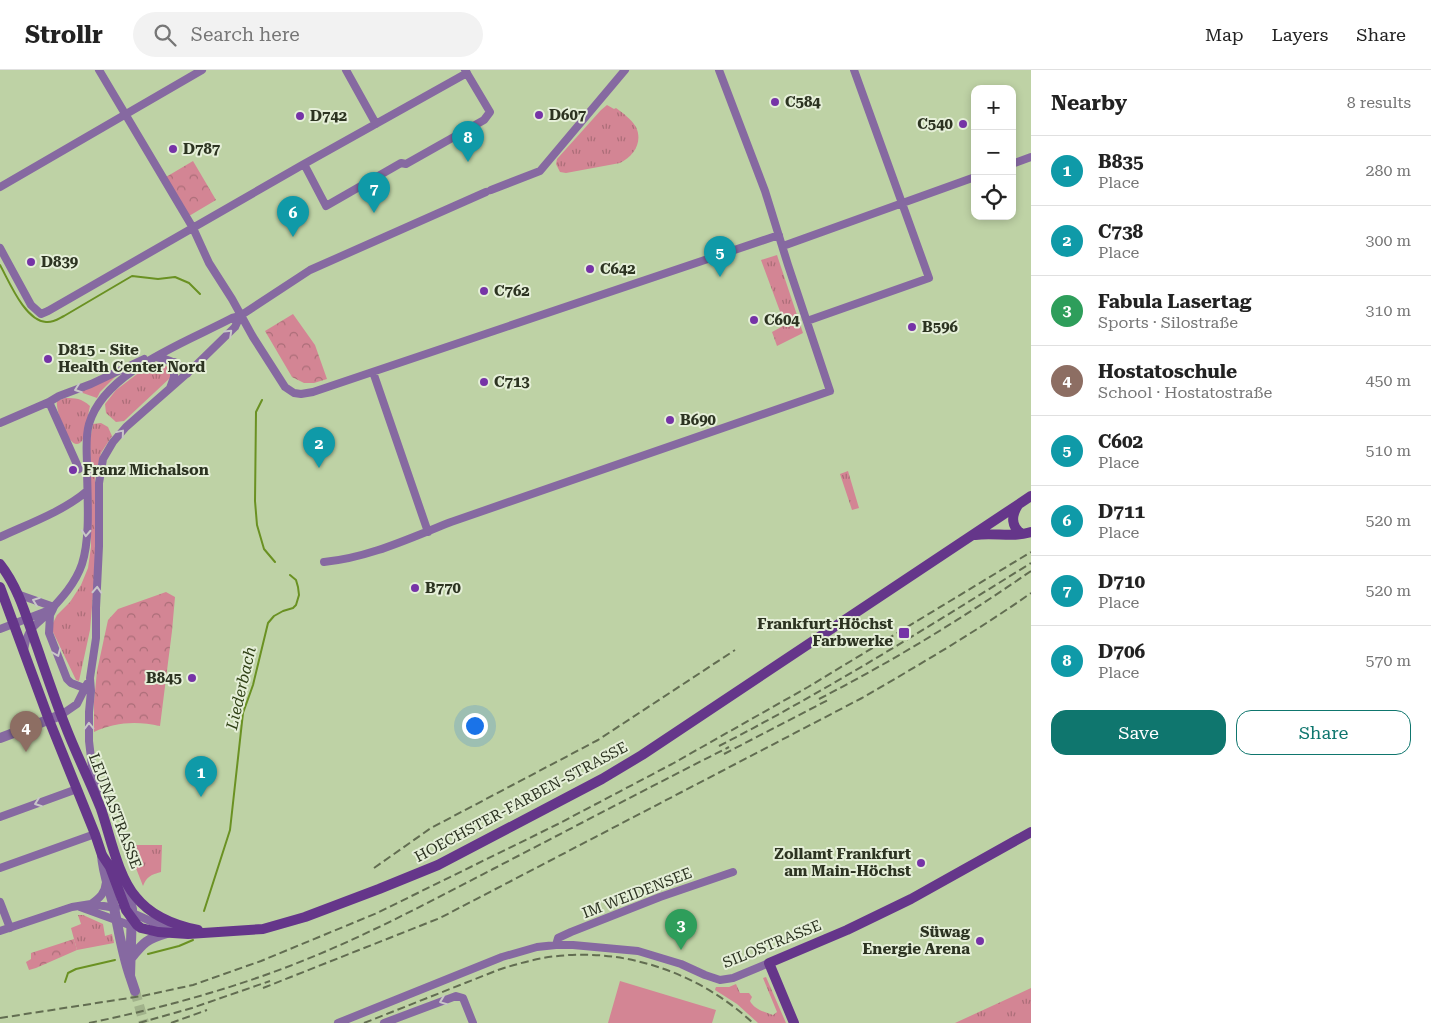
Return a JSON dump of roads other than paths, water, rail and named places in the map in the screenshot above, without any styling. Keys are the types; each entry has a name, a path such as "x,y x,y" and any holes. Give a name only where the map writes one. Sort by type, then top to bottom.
{"main road":[{"name":"HOECHSTER-FARBEN-STRASSE","path":"131,914 137,925 144,929 167,933 188,934 263,929 305,917 415,875 507,829 627,764 1031,496"},
{"path":"1019,504 1013,514 1013,521 1016,529 1027,533"},
{"path":"973,535 1027,533"},
{"name":"LEUNASTRASSE","path":"0,564 9,576 27,619 29,633 39,653 100,808 126,884 136,897 153,913 175,924 212,932"},
{"name":"LEUNASTRASSE","path":"0,587 49,720 102,855 110,867 131,914"},
{"name":"SILOSTRASSE","path":"769,963 847,930 911,899 1031,832"},
{"path":"769,963 794,1023"}],"street":[{"path":"99,70 193,228 209,263 232,299 240,316 285,387 290,391 301,394 314,392 779,235"},
{"path":"0,188 202,70"},
{"path":"346,70 376,124"},
{"path":"24,651 29,633 67,592 82,564 86,543 87,514 86,435 90,420 106,394 145,363 232,318 240,316 310,270 488,191 540,171 625,70"},
{"path":"324,562 350,559 451,522 830,391 762,183 719,70"},
{"path":"807,321 929,278 854,70"},
{"path":"0,248 31,305 41,314 466,71 490,112 484,120 406,164 401,163 326,206 304,164"},
{"path":"1016,163 1031,158"},
{"path":"783,246 971,178"},
{"path":"100,808 89,741 89,712 90,678 96,638 100,468 108,450 125,428 187,374 235,327 240,316"},
{"path":"0,423 146,359 155,357 169,360 180,366 187,374"},
{"path":"169,390 174,377 174,362"},
{"path":"373,372 428,532"},
{"path":"49,402 79,469"},
{"path":"0,537 69,503 87,491"},
{"path":"69,503 78,505 87,514"},
{"path":"17,594 54,607"},
{"path":"54,607 50,615 49,633 67,679 71,683 84,688"},
{"path":"0,629 54,607"},
{"name":"LEUNASTRASSE","path":"14,623 29,633"},
{"path":"0,738 62,715 77,704 90,678"},
{"path":"0,817 77,790"},
{"path":"0,868 95,834"},
{"name":"LEUNASTRASSE","path":"102,855 103,868 123,952 135,991"},
{"name":"IM WEIDENSEE","path":"556,945 558,938 571,932 733,872"},
{"path":"92,904 106,889 107,879"},
{"path":"126,884 131,914 130,976"},
{"path":"0,902 10,928"},
{"path":"0,931 64,909 92,904 115,915 131,914"},
{"path":"77,906 101,914 131,914 156,924 177,928 190,928"},
{"name":"HOECHSTER-FARBEN-STRASSE","path":"131,958 143,943 167,933"},
{"name":"SILOSTRASSE","path":"338,1023 502,957 528,949 556,945 592,946 638,951 681,964 720,980 733,978 769,963"},
{"path":"384,1023 456,996 464,998 473,1023"}],"waterway":[{"name":"Liederbach","path":"0,265 18,299 25,308 38,320 46,322 60,318 132,276 158,279 175,277 189,283 200,294"},
{"name":"Liederbach","path":"262,400 256,412 255,501 257,525 264,549 275,562"},
{"name":"Liederbach","path":"204,911 230,830 243,713 253,685 268,623 274,616 293,608 299,595 296,580 290,575"},
{"name":"Liederbach","path":"148,954 179,946 193,940"},
{"name":"Liederbach","path":"65,982 68,973 76,969 115,960"}],"tunnel":[{"path":"135,991 144,1023"}],"railway":[{"path":"0,1018 142,996 193,985 261,961 377,913 558,824 672,764 808,687 1031,552"},
{"path":"719,746 838,681 1031,563"},
{"path":"819,699 874,670 980,605 1031,571"},
{"path":"263,988 440,918 862,698 969,634 1031,593"},
{"path":"374,868 431,828 598,740 735,650"},
{"path":"724,754 828,700"},
{"path":"89,1023 176,1003 233,986 289,966 339,945 428,903 729,747"},
{"path":"364,1023 498,970 543,958 572,955 600,955 656,966 682,976 707,989 753,1023"},
{"path":"139,1023 192,1008 270,981"},
{"path":"171,1023 207,1010"}],"place":[{"name":"C584","path":"775,102"},
{"name":"D607","path":"539,115"},
{"name":"D742","path":"300,116"},
{"name":"C540","path":"963,124"},
{"name":"D787","path":"173,149"},
{"name":"D706","path":"468,162"},
{"name":"D710","path":"374,213"},
{"name":"D711","path":"293,237"},
{"name":"D839","path":"31,262"},
{"name":"C642","path":"590,269"},
{"name":"C602","path":"720,277"},
{"name":"C762","path":"484,291"},
{"name":"C604","path":"754,320"},
{"name":"B596","path":"912,327"},
{"name":"D815 - Site Health Center Nord","path":"48,359"},
{"name":"C713","path":"484,382"},
{"name":"B690","path":"670,420"},
{"name":"C738","path":"319,468"},
{"name":"Franz Michalson","path":"73,470"},
{"name":"B770","path":"415,588"},
{"name":"Frankfurt-Höchst Farbwerke","path":"904,633"},
{"name":"B845","path":"192,678"},
{"name":"Hostatoschule","path":"26,752"},
{"name":"B835","path":"201,797"},
{"name":"Zollamt Frankfurt am Main-Höchst","path":"921,863"},
{"name":"Süwag Energie Arena","path":"980,941"},
{"name":"Fabula Lasertag","path":"681,950"}]}
